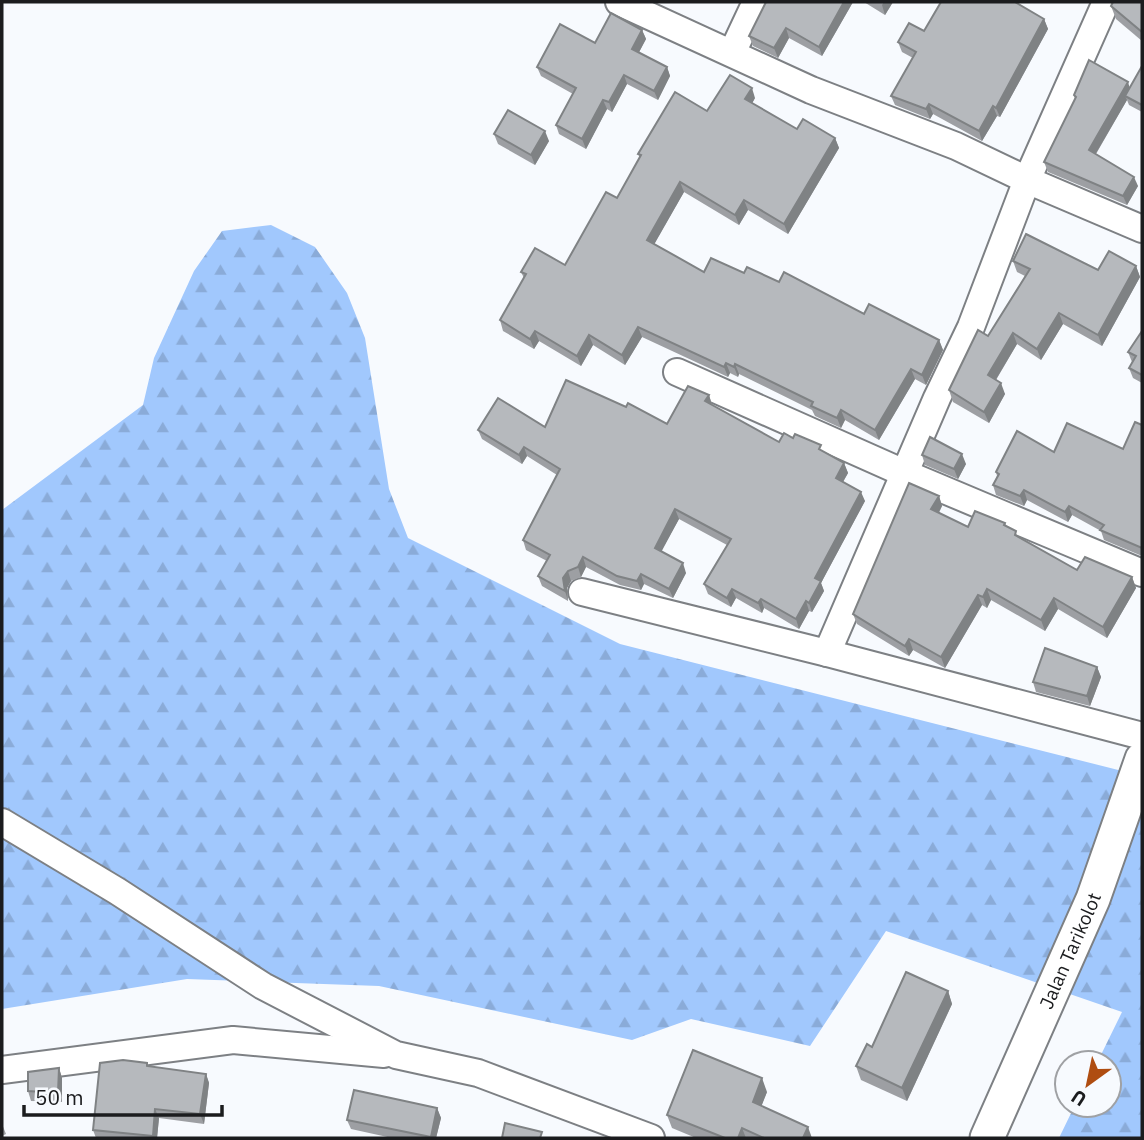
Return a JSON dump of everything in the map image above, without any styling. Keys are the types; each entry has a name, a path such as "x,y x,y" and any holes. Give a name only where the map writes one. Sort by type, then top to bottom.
{"street":[{"path":"619,2 811,90 956,146 1027,180 1142,229"},
{"path":"732,53 756,2"},
{"path":"827,653 904,473 971,327 1027,180 1106,2"},
{"path":"677,372 904,473 1142,573"},
{"path":"582,592 1142,736"},
{"name":"Jalan Tarikolot","path":"987,1138 1093,900 1142,759"},
{"path":"2,822 117,891 263,986 396,1055"},
{"path":"2,1070 233,1040 396,1055 478,1073 651,1138"}],"green space":[{"path":"271,225 315,247 347,293 365,338 389,489 408,538 620,644 1142,776 1142,1138 1059,1138 1068,1119 1123,1119 1123,1049 1104,1049 1122,1012 886,931 810,1046 691,1019 632,1040 379,986 187,979 2,1009 2,510 143,405 154,358 194,271 222,231"}],"building":[{"path":"766,2 844,2 819,47 786,28 774,48 749,36"},
{"path":"941,2 1015,2 1044,19 996,108 993,106 979,131 929,104 926,109 891,96 916,52 898,42 909,23 924,31"},
{"path":"1113,2 1142,2 1142,32 1111,6"},
{"path":"611,13 642,30 632,49 667,67 654,91 624,75 609,102 603,100 582,139 556,125 576,88 537,67 560,24 595,43"},
{"path":"1089,60 1128,82 1089,150 1134,177 1123,196 1044,162 1076,97 1074,95"},
{"path":"1142,66 1142,105 1125,96"},
{"path":"730,75 752,88 745,99 797,129 803,119 835,138 784,224 744,200 735,215 680,182 647,240 704,272 711,258 744,273 747,267 779,282 784,272 864,314 869,304 939,340 922,375 911,369 875,430 841,410 837,418 811,406 813,402 735,364 734,367 726,363 724,367 638,327 622,355 589,335 577,356 535,331 530,339 500,320 526,274 521,272 535,248 565,265 606,192 617,198 641,155 638,154 675,92 707,111"},
{"path":"508,110 545,131 531,155 494,134"},
{"path":"1026,234 1098,270 1109,251 1136,266 1098,335 1059,313 1037,349 1013,333 988,375 1001,383 984,412 949,390 978,330 988,336 1030,269 1013,261"},
{"path":"1142,331 1142,375 1129,368 1136,356 1128,352"},
{"path":"566,380 626,407 628,403 667,424 688,386 709,395 705,401 779,442 784,433 793,438 795,434 821,445 819,449 844,463 836,478 861,492 815,578 821,581 796,619 761,599 758,603 732,589 727,598 704,584 731,539 675,509 655,548 683,563 669,589 641,574 637,581 617,576 583,557 578,567 568,571 563,578 565,591 538,576 550,555 523,540 560,469 524,447 519,455 478,430 498,398 545,427"},
{"path":"1135,422 1142,425 1142,548 1100,530 1104,525 1069,506 1065,512 1024,490 1020,496 993,485 999,474 996,472 1017,431 1054,452 1067,423 1123,449"},
{"path":"930,437 962,454 954,469 922,455"},
{"path":"909,483 939,496 931,509 968,527 975,511 1005,523 1004,525 1016,531 1015,535 1077,570 1085,557 1132,577 1103,627 1054,598 1041,620 987,589 983,597 978,595 941,657 909,639 905,646 853,614"},
{"path":"1045,648 1097,667 1087,696 1033,682"},
{"path":"906,972 948,991 902,1088 856,1066 867,1044 872,1047"},
{"path":"693,1050 762,1078 753,1102 808,1127 803,1138 764,1138 742,1128 738,1138 725,1138 667,1115"},
{"path":"123,1060 206,1074 200,1114 155,1109 153,1136 93,1130 100,1063"},
{"path":"59,1068 58,1093 28,1091 28,1072"},
{"path":"354,1090 437,1108 431,1137 347,1120"},
{"path":"505,1123 542,1132 540,1138 502,1138"}]}
